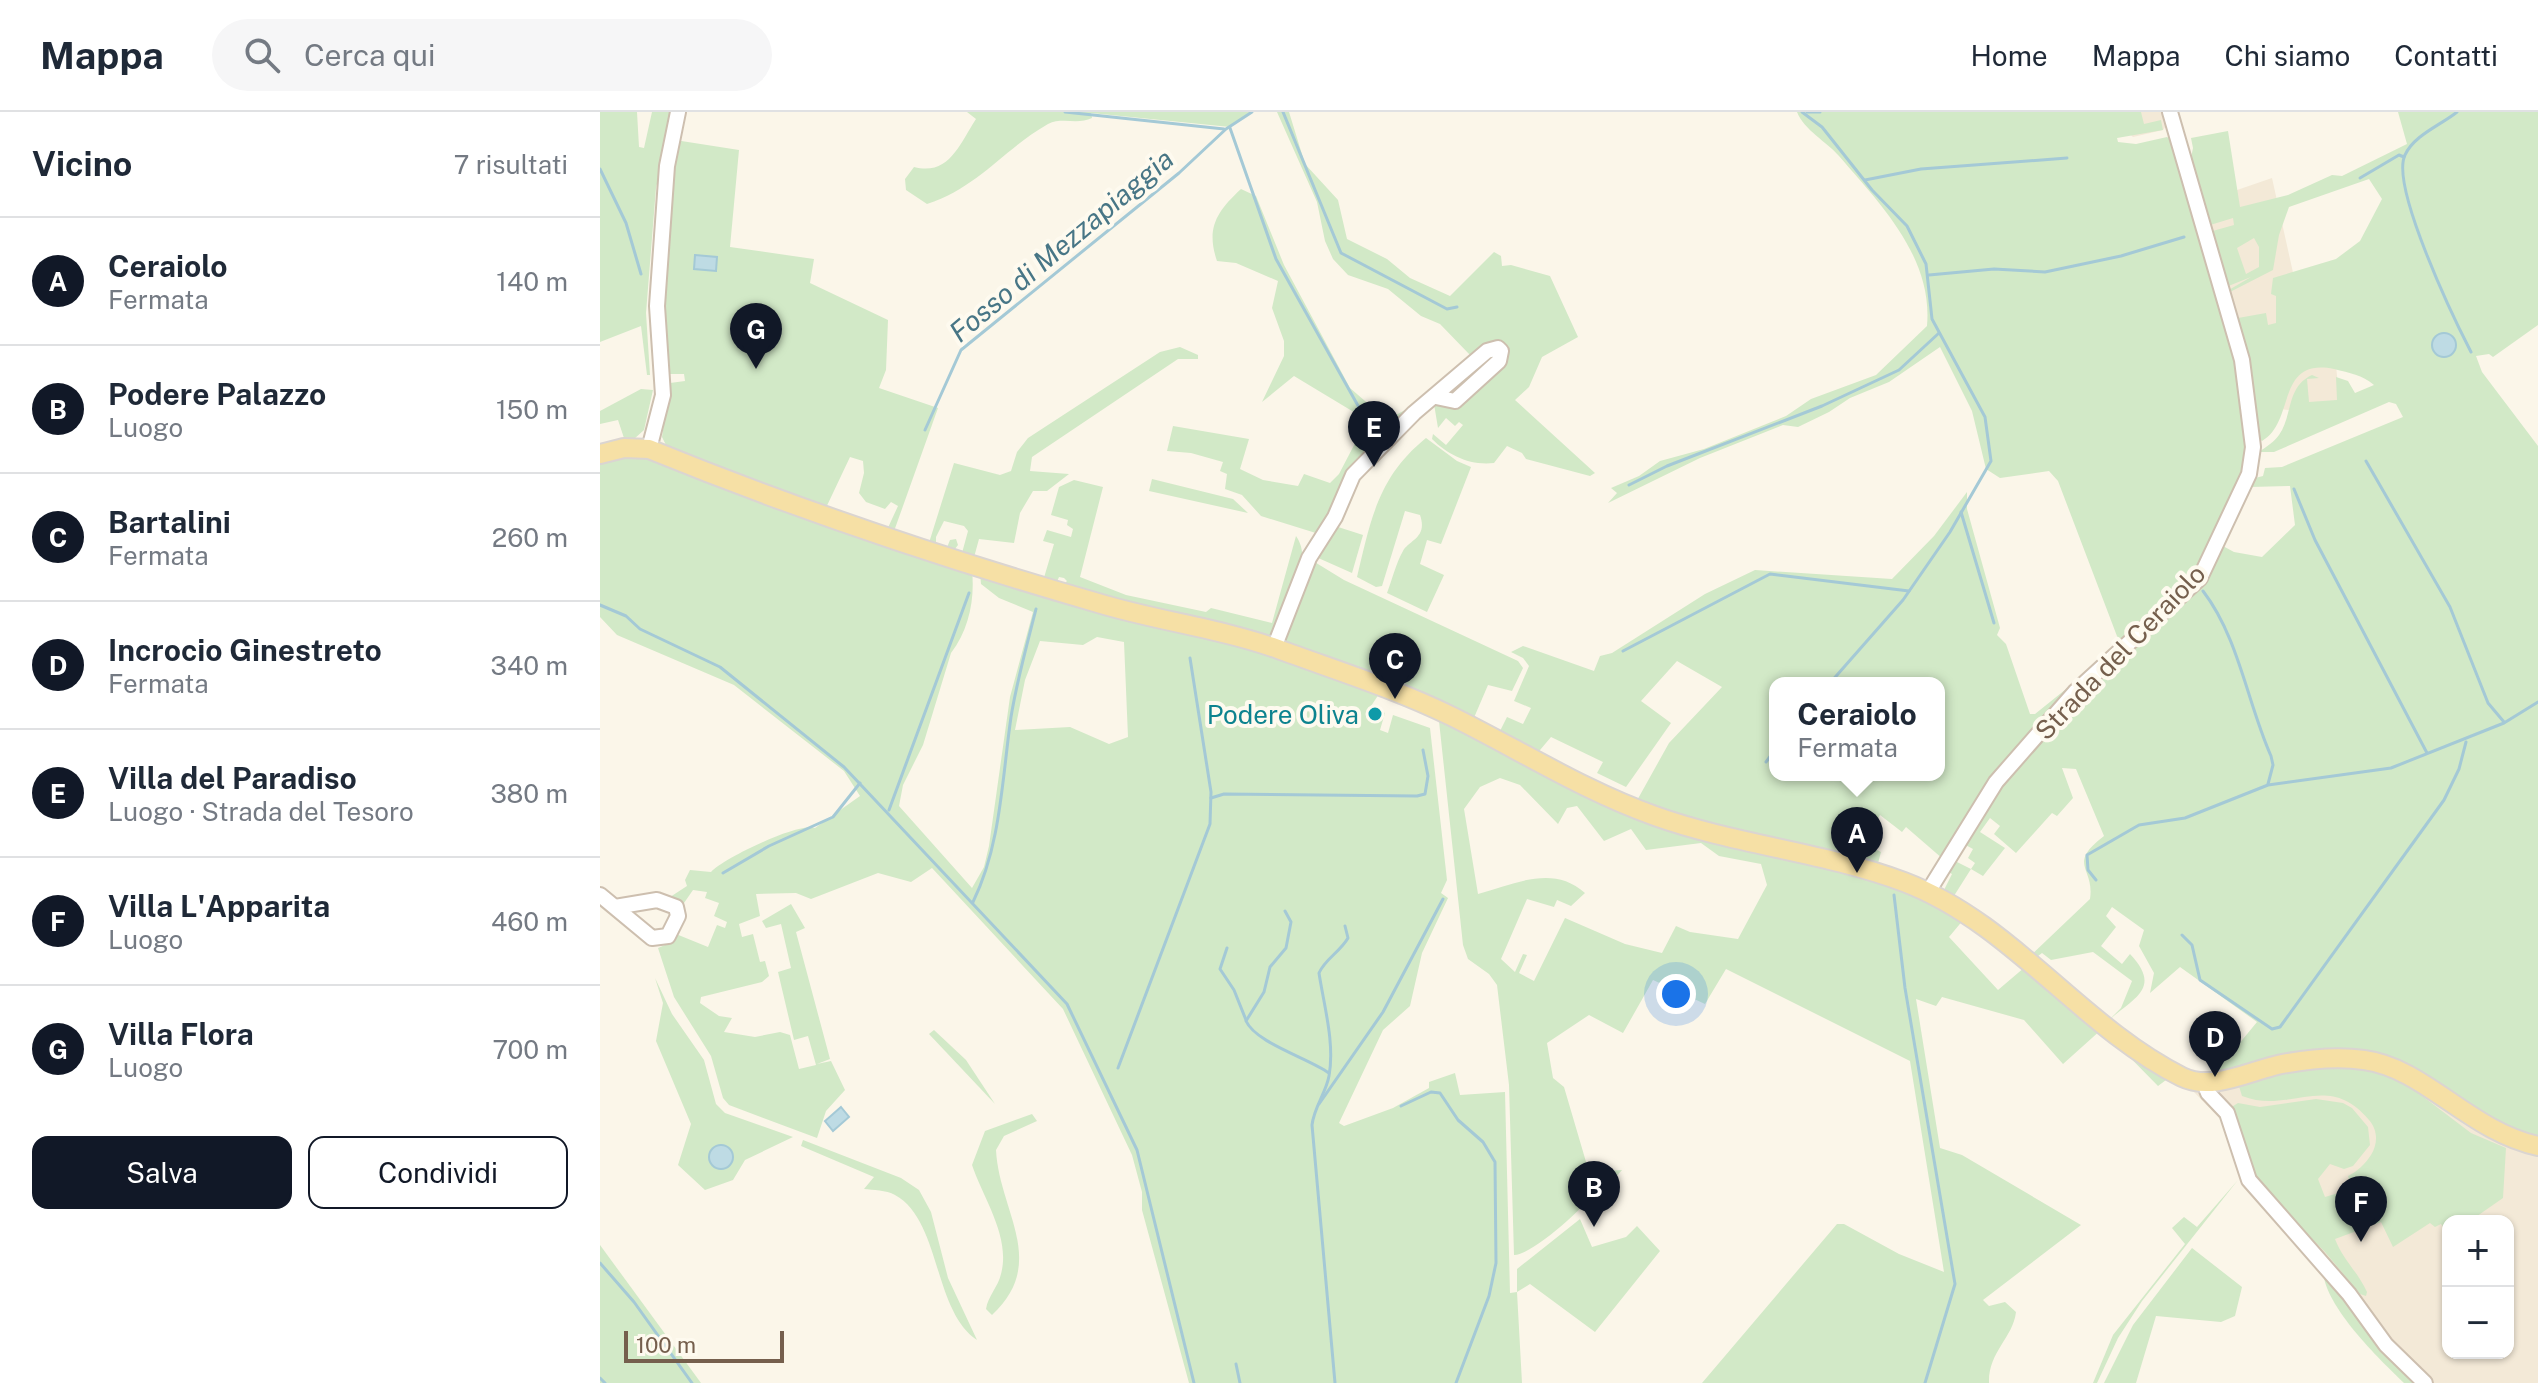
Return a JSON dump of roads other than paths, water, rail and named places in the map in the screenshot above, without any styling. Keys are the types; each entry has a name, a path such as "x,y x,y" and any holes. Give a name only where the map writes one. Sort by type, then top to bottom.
{"main road":[{"path":"600,454 624,448 649,449 827,519 976,568 1274,648 1444,712 1652,815 1858,867 1928,892 1990,930 2135,1048 2182,1077 2204,1083 2296,1061 2369,1061 2404,1072 2490,1129 2538,1146"}],"street":[{"path":"649,449 663,395 657,306 667,166 678,112"},
{"name":"Strada del Ceraiolo","path":"1928,892 1996,782 2075,692 2200,578 2249,474 2253,447 2242,360 2170,112"},
{"path":"1274,648 1309,558 1335,517 1353,475 1394,431 1436,397"},
{"path":"600,895 615,907"},
{"path":"2204,1083 2208,1093 2227,1113 2249,1180 2349,1294 2386,1345 2425,1383"}],"water":[{"path":"695,255 717,257 716,271 694,269"},
{"path":"2444,333 2452,337 2456,345 2452,353 2444,357 2436,353 2432,345 2436,337"},
{"path":"841,1107 849,1117 833,1131 825,1121"},
{"path":"721,1145 729,1149 733,1157 729,1165 721,1169 713,1165 709,1157 713,1149"}],"waterway":[{"path":"1065,112 1224,129"},
{"name":"Fosso di Mezzapiaggia","path":"925,430 961,350 1179,173 1226,129 1252,112"},
{"path":"1283,112 1341,253 1447,309 1457,307"},
{"path":"1802,112 1822,127 1872,190 1907,226 1926,264 1932,319 1985,417 1991,461 1950,532 1903,600 1835,677"},
{"path":"1807,112 1820,112"},
{"path":"2457,112 2409,148 2403,171 2426,253 2471,352"},
{"path":"1230,128 1276,259 1366,420"},
{"path":"2360,178 2399,155 2404,157"},
{"path":"1865,180 1921,169 2067,158"},
{"path":"600,169 626,223 641,274"},
{"path":"1929,275 1994,269 2045,272 2121,256 2184,237"},
{"path":"1629,485 1667,466 1822,406 1899,370 1939,333"},
{"path":"2366,461 2450,607 2488,703 2504,722"},
{"path":"2294,489 2315,540 2427,753"},
{"path":"1961,512 1994,623"},
{"path":"1623,651 1770,574 1909,591"},
{"path":"2203,591 2234,650 2271,756 2273,765 2268,784"},
{"path":"889,810 969,593"},
{"path":"600,605 626,616 640,629 720,667 844,767 1067,1004 1137,1150 1194,1383"},
{"path":"973,902 995,835 1013,703 1036,609"},
{"path":"1118,1068 1210,824 1211,792 1190,658"},
{"path":"2096,880 2088,870 2087,855 2139,825 2185,818 2268,785 2391,768 2504,723 2538,702"},
{"path":"2182,935 2192,945 2200,980 2272,1029 2280,1027 2444,800 2459,769 2466,742"},
{"path":"1211,798 1224,794 1417,796 1425,794 1428,776 1423,750"},
{"path":"1766,762 1769,758"},
{"path":"723,873 769,846 833,817 860,783"},
{"path":"1894,895 1905,988 1955,1284 1925,1383"},
{"path":"1319,1104 1383,1012 1443,899"},
{"path":"1285,911 1291,922 1286,948 1270,967 1264,992 1246,1021 1271,1043 1329,1073"},
{"path":"1335,1383 1312,1125 1327,1082 1331,1051 1319,973 1348,938 1345,926"},
{"path":"1227,948 1220,969 1234,990 1246,1020"},
{"path":"1401,1106 1431,1092 1440,1093 1458,1120 1483,1142 1495,1162 1496,1263 1489,1296 1456,1383"},
{"path":"600,1263 634,1302 692,1383"},
{"path":"1236,1364 1240,1383"},
{"path":"600,1378 605,1383"}],"place":[{"name":"Villa Flora","path":"756,369"},
{"name":"Villa del Paradiso","path":"1374,467"},
{"name":"Bartalini","path":"1395,699"},
{"name":"Podere Oliva","path":"1375,714"},
{"name":"Ceraiolo","path":"1857,873"},
{"name":"Incrocio Ginestreto","path":"2215,1077"},
{"name":"Podere Palazzo","path":"1594,1227"},
{"name":"Villa L'Apparita","path":"2361,1242"}]}
